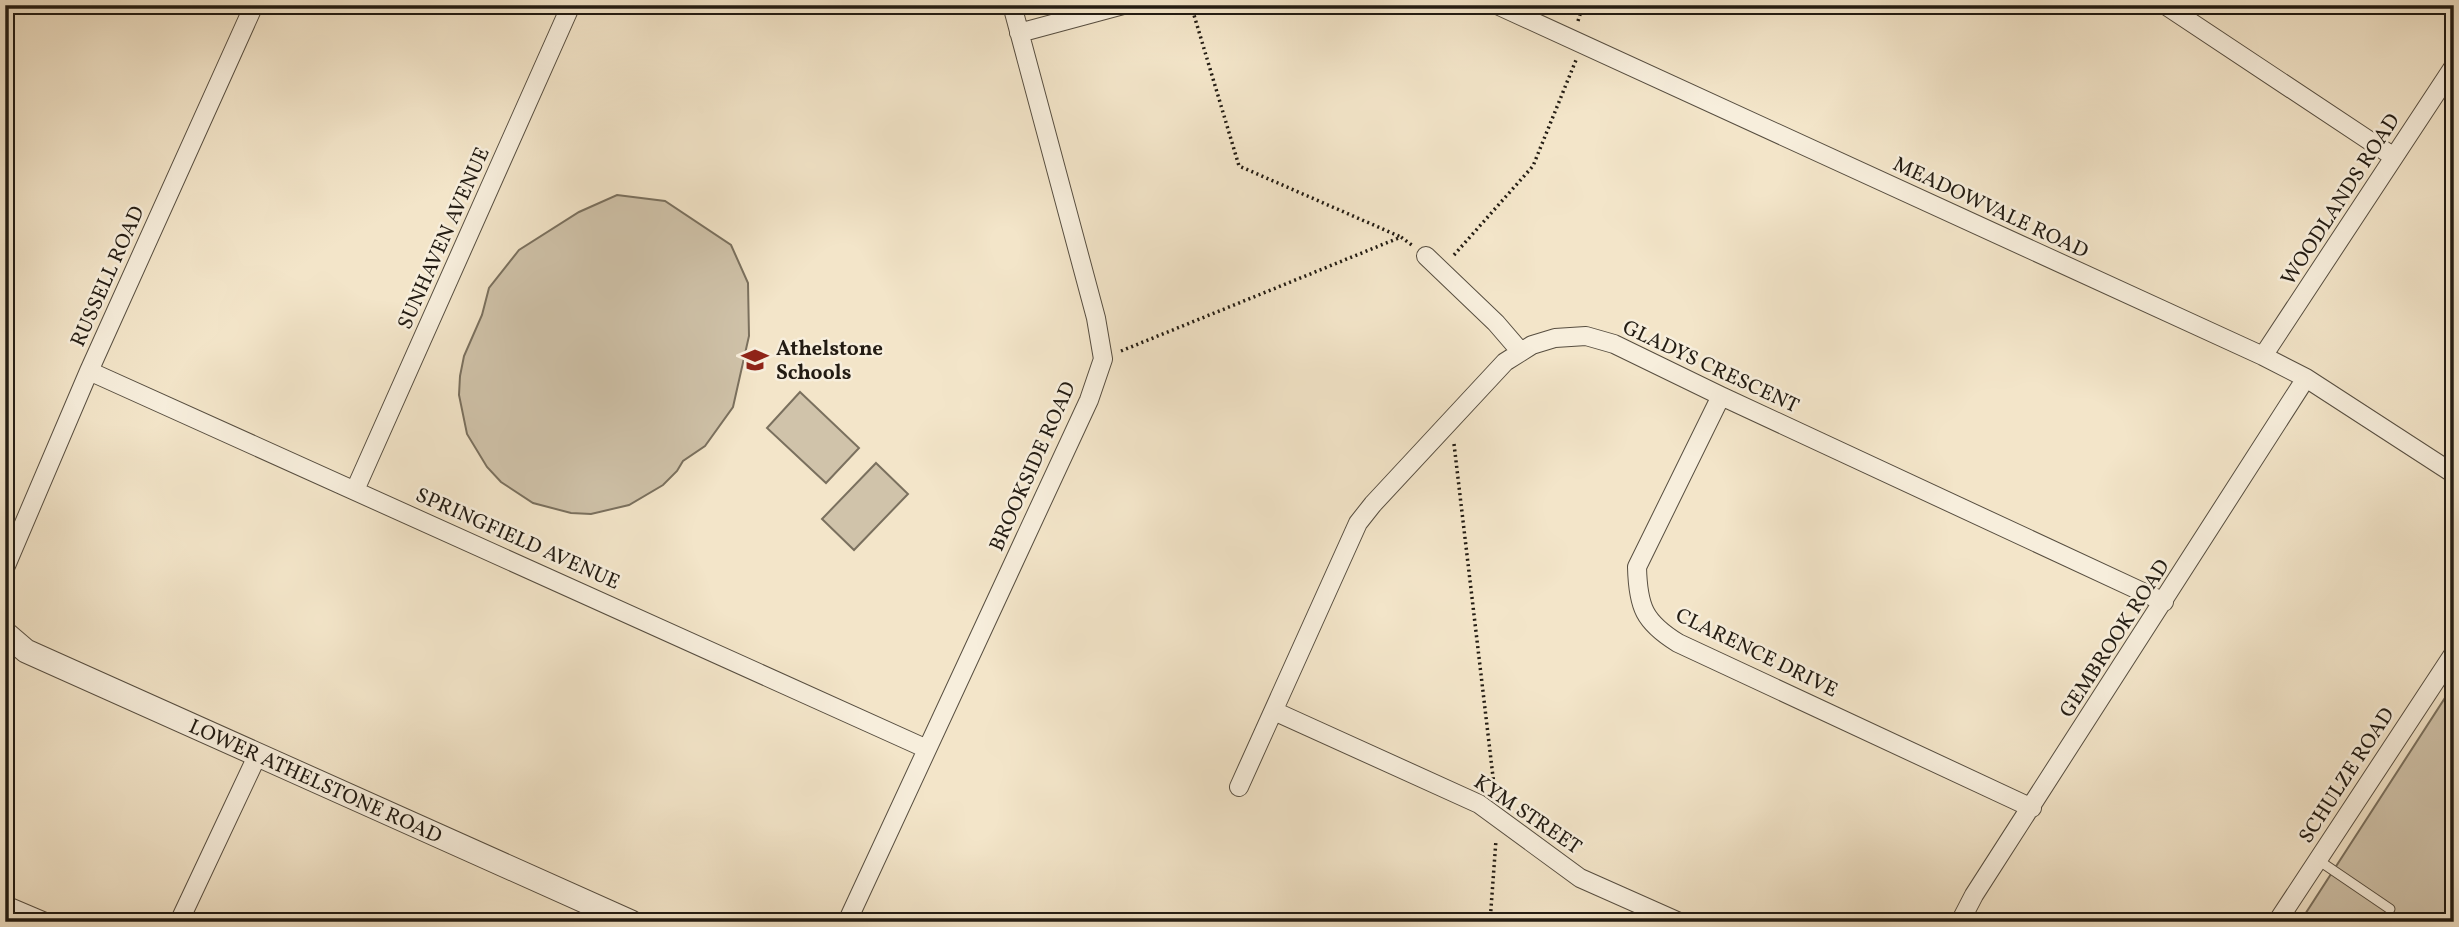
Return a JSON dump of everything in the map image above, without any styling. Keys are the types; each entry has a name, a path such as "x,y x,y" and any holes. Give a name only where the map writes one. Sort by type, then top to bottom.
{"street":[{"name":"RUSSELL ROAD","path":"5,568 89,371 254,5"},
{"name":"SUNHAVEN AVENUE","path":"355,490 571,5"},
{"name":"BROOKSIDE ROAD","path":"847,922 1089,400 1102,359 1096,318 1012,5"},
{"path":"1019,33 1123,5"},
{"name":"MEADOWVALE ROAD","path":"1497,5 2263,356 2306,378 2454,474"},
{"path":"2165,5 2394,157"},
{"name":"WOODLANDS ROAD","path":"2263,356 2454,66"},
{"path":"1426,256 1496,323 1521,352"},
{"name":"GLADYS CRESCENT","path":"1238,787 1359,523 1505,362 1532,345 1556,338 1586,336 1614,344 2164,602"},
{"name":"SPRINGFIELD AVENUE","path":"89,371 927,749"},
{"name":"GEMBROOK ROAD","path":"1960,922 2306,378"},
{"name":"CLARENCE DRIVE","path":"1721,396 1637,567 1638,587 1645,614 1658,631 1678,643 2032,808"},
{"name":"LOWER ATHELSTONE ROAD","path":"5,633 26,651 258,754 606,917 631,922"},
{"name":"SCHULZE ROAD","path":"2277,922 2454,653"},
{"name":"KYM STREET","path":"1273,711 1479,804 1580,878 1679,922"},
{"path":"179,922 258,754"},
{"path":"5,905 45,922"}],"lane":[{"path":"2318,860 2390,909"}],"path":[{"path":"1191,5 1239,166 1401,237 1426,256"},
{"path":"1441,270 1533,166 1583,45"},
{"path":"1102,359 1401,237"},
{"path":"1451,421 1498,817 1490,922"}],"shaded area":[{"path":"617,195 665,201 731,245 748,283 749,336 733,407 705,446 683,461 663,485 629,505 591,514 571,513 533,503 501,482 487,467 467,434 459,395 460,376 464,356 482,315 489,288 519,250 579,212"},
{"path":"800,392 859,448 826,483 767,428"},
{"path":"876,463 908,494 854,550 822,519"},
{"path":"2454,684 2454,922 2300,922"}],"place":[{"name":"Athelstone Schools","path":"755,360"}]}
